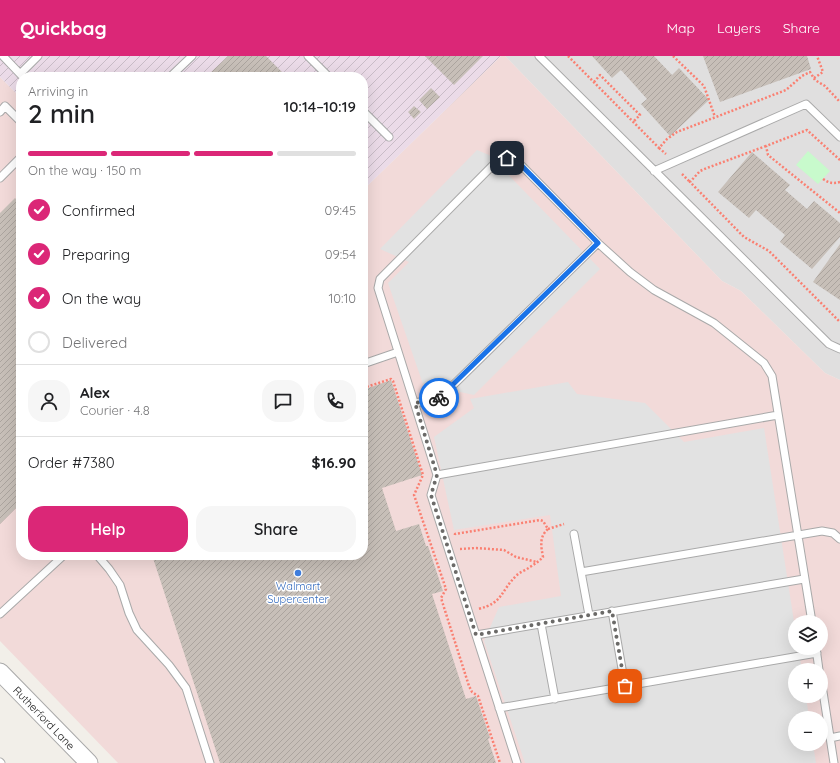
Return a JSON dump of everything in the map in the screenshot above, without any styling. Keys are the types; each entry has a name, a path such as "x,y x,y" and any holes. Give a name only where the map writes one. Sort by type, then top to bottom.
{"street":[{"name":"Rutherford Lane","path":"0,672 89,763"}],"lane":[{"path":"3,56 19,72"},
{"path":"25,72 38,56"},
{"path":"175,72 192,56"},
{"path":"308,56 324,72"},
{"path":"539,56 829,344 840,349"},
{"path":"654,171 806,104 840,137"},
{"path":"0,112 5,106 16,117"},
{"path":"368,116 390,137"},
{"path":"517,763 431,495 437,475 378,288 380,279 495,163 507,158 520,164 598,243 630,272 654,290 714,323 764,363 772,376 811,615"},
{"path":"0,178 16,162"},
{"path":"415,403 440,398 598,243"},
{"path":"368,362 398,352"},
{"path":"437,475 778,415"},
{"path":"581,572 822,531 832,533 840,539"},
{"path":"574,534 589,615"},
{"path":"0,614 59,560"},
{"path":"102,560 110,569 120,586 129,613 137,630 169,664 186,688 210,763"},
{"path":"476,635 804,579"},
{"path":"612,611 625,686"},
{"path":"541,624 555,699"},
{"path":"499,708 794,655"},
{"path":"825,703 834,763"},
{"path":"830,738 840,736"}],"path":[{"path":"568,56 668,156"},
{"path":"674,56 704,86 715,117"},
{"path":"814,78 824,72 817,56"},
{"path":"659,148 667,139 677,132 786,90 802,76 810,72 815,80 825,86 840,102"},
{"path":"594,82 600,75 640,115 633,122"},
{"path":"690,182 700,171 806,130 840,160"},
{"path":"766,146 768,155 840,213"},
{"path":"682,174 744,237 769,251 840,322"},
{"path":"823,179 829,183 835,184 840,182"},
{"path":"368,386 391,379 393,381 423,475 414,495 446,589 441,598 469,686 472,692 478,696 500,763"},
{"path":"457,541 455,534 540,520 543,521 548,529"},
{"path":"475,610 497,602 506,587 518,574 543,557 541,543 542,536 548,529 564,524"},
{"path":"459,547 460,550 476,548 504,550 516,557 537,562"}],"shaded area":[{"path":"0,56 501,56 368,185 368,72 16,72 16,93 0,77"},
{"path":"501,56 505,56 722,281 741,291 825,373 840,380 840,763 118,763 0,641 0,77 16,93 16,560 368,560 368,185"},
{"path":"505,56 840,56 840,380 825,373 741,291 722,281"},
{"path":"477,150 489,155 600,269 474,395 423,384 388,283 409,262 380,249"},
{"path":"568,382 577,394 645,403 684,442 764,428 793,615 788,615 788,655 799,655 801,663 788,663 788,703 807,703 808,711 788,711 788,751 814,751 816,763 525,763 484,641 499,607 561,596 550,515 454,530 434,437 474,408 470,399"}],"green space":[{"path":"808,151 830,171 818,184 796,165"}],"building":[{"path":"228,56 266,56 282,72 211,72"},
{"path":"425,56 483,56 454,85"},
{"path":"592,56 654,56 672,75 679,68 709,100 670,136 641,104 647,99 621,70 612,78"},
{"path":"703,56 807,56 811,69 720,102"},
{"path":"431,88 440,97 427,109 419,100"},
{"path":"414,106 421,112 414,119 408,112"},
{"path":"752,152 790,185 785,190 807,209 814,201 840,223 840,237 812,269 780,242 785,235 756,210 749,218 718,192"},
{"path":"15,198 16,199 16,508 0,524 0,213"},
{"path":"840,244 840,300 813,282"},
{"name":"Walmart Supercenter","path":"391,380 422,475 382,488 396,531 419,524 443,591 432,594 466,699 476,696 490,738 488,739 496,763 220,763 154,560 368,560 368,388"}],"way so far":[{"path":"439,398 415,403 437,475 431,495 476,635 612,611 625,686"}],"place":[{"name":"Walmart Supercenter","path":"298,573"}],"route":[{"path":"439,398 598,243 520,164 507,158"}]}
